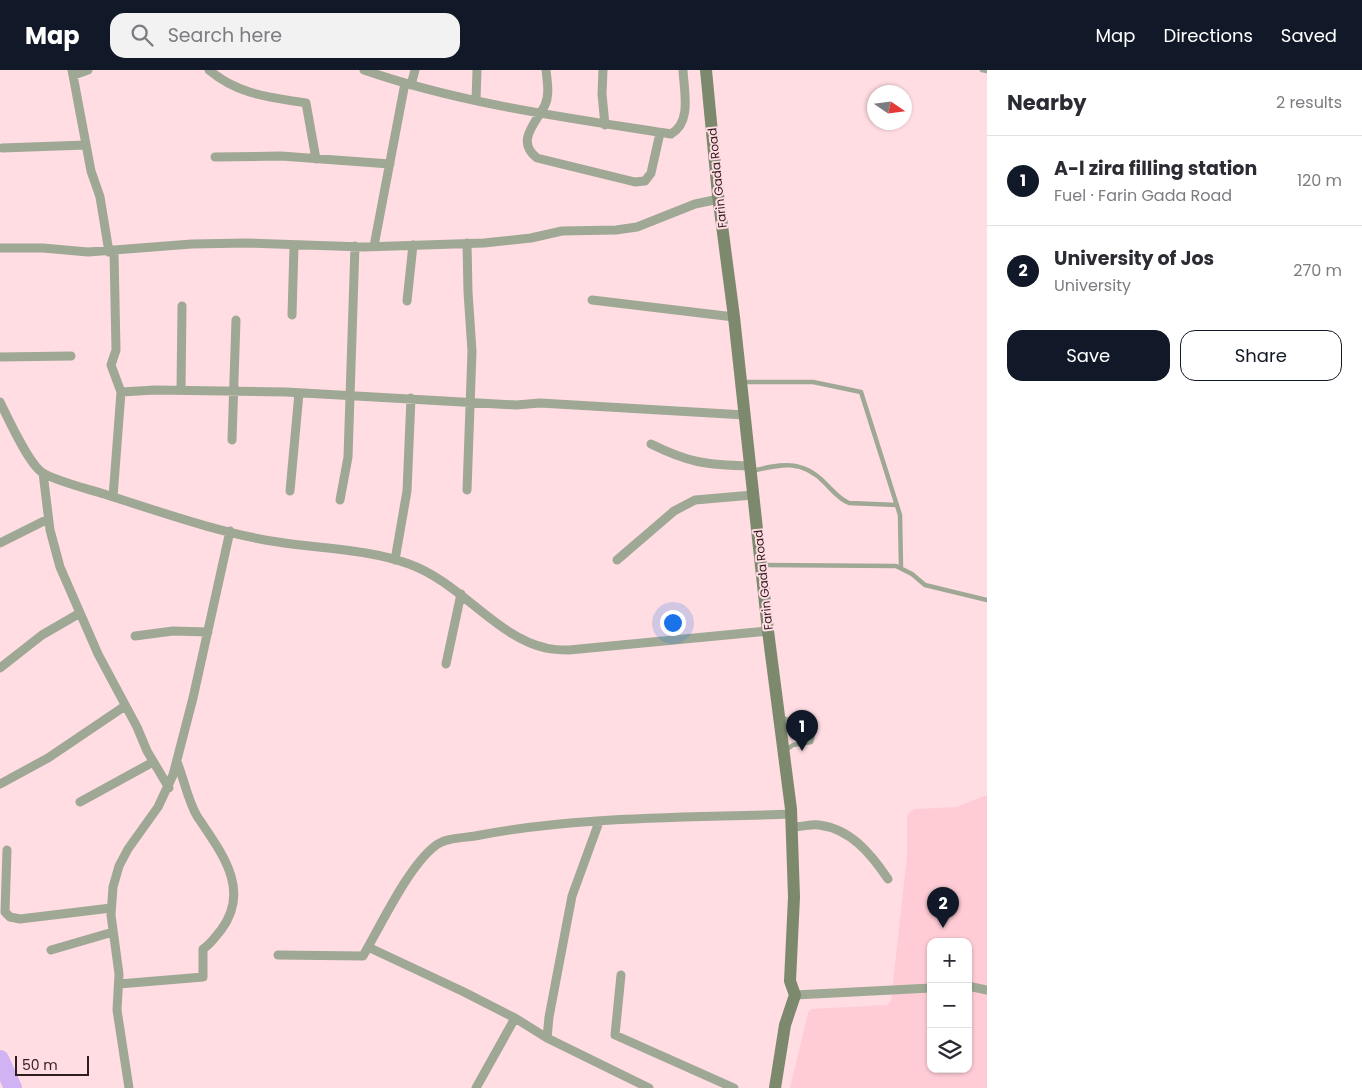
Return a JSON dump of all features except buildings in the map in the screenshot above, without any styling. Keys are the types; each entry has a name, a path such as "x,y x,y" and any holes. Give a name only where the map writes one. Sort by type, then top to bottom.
{"main road":[{"name":"Farin Gada Road","path":"706,70 719,199 742,382 768,631 780,716 792,827 794,898 790,981 795,995 785,1025 775,1088"}],"street":[{"path":"88,70 73,73 91,171 100,198 112,252 116,350 111,365 121,392 113,497"},
{"path":"209,70 223,81 243,91 306,103 316,159"},
{"path":"364,70 408,84 476,100 539,113 671,134 680,129 684,121 683,70"},
{"path":"374,246 408,84 415,70"},
{"path":"476,100 477,70"},
{"path":"546,70 548,90 546,104 539,113 526,140 530,152 537,158 635,182 645,181 652,173 660,133"},
{"path":"603,70 602,94 606,124"},
{"path":"2,148 86,145"},
{"path":"215,157 281,156 390,164"},
{"path":"0,248 43,248 112,252 192,244 374,246 467,243 532,238 562,231 616,230 637,227 695,204 719,199"},
{"path":"467,243 472,351 472,402 467,490"},
{"path":"407,302 413,244"},
{"path":"292,315 294,246"},
{"path":"340,500 348,457 355,246"},
{"path":"592,300 734,317"},
{"path":"181,390 182,306"},
{"path":"232,440 236,320"},
{"path":"0,357 71,356"},
{"path":"121,392 181,390 299,393 516,405 540,403 745,415"},
{"path":"290,491 299,393"},
{"path":"395,560 407,491 411,398"},
{"path":"0,402 3,414 43,473 48,520 60,567 80,613 125,706 138,726 153,762 169,788"},
{"path":"651,444 681,458 709,465 750,469"},
{"path":"43,473 113,497 230,531 277,542 342,549 395,560 428,572 461,594 511,632 547,648 569,650 768,631"},
{"path":"617,560 674,511 695,500 753,495"},
{"path":"0,543 48,520"},
{"path":"128,1088 117,1017 119,984 118,954 113,932 111,908 113,887 119,866 128,849 158,808 169,788 208,632 230,531"},
{"path":"446,664 461,594"},
{"path":"0,668 42,635 80,613"},
{"path":"135,636 173,631 208,632"},
{"path":"0,784 48,758 125,706"},
{"path":"80,802 153,762"},
{"path":"119,984 203,977 203,949 210,945 224,925 232,905 234,882 230,869 196,814 177,762"},
{"path":"278,955 363,956 413,872 425,856 441,842 508,829 599,822 791,814"},
{"path":"547,1038 549,1017 572,896 599,822"},
{"path":"792,827 819,825 846,833 872,857 888,879"},
{"path":"7,850 2,883 5,912 10,917 20,919 111,908"},
{"path":"51,950 113,932"},
{"path":"368,948 515,1018 547,1038 649,1088"},
{"path":"622,975 615,1035 734,1088"},
{"path":"972,987 987,990"},
{"path":"795,995 927,988"},
{"path":"476,1088 515,1018"}],"lane":[{"path":"982,70 987,71"},
{"path":"742,382 812,382 861,392 900,515 901,567"},
{"path":"750,469 780,465 804,467 816,474 842,500 850,503 897,505"},
{"path":"762,565 882,564 901,567 925,585 987,600"},
{"path":"780,716 791,721 808,720 811,725 811,742 792,746 784,752"}],"shaded area":[{"path":"987,795 987,1088 790,1088 808,1013 811,1009 887,1005 891,1001 907,856 907,817 915,809 956,807"}],"waterway":[{"path":"0,1059 13,1088"}],"place":[{"name":"A-l zira filling station","path":"802,751"},
{"name":"University of Jos","path":"943,928"}]}
